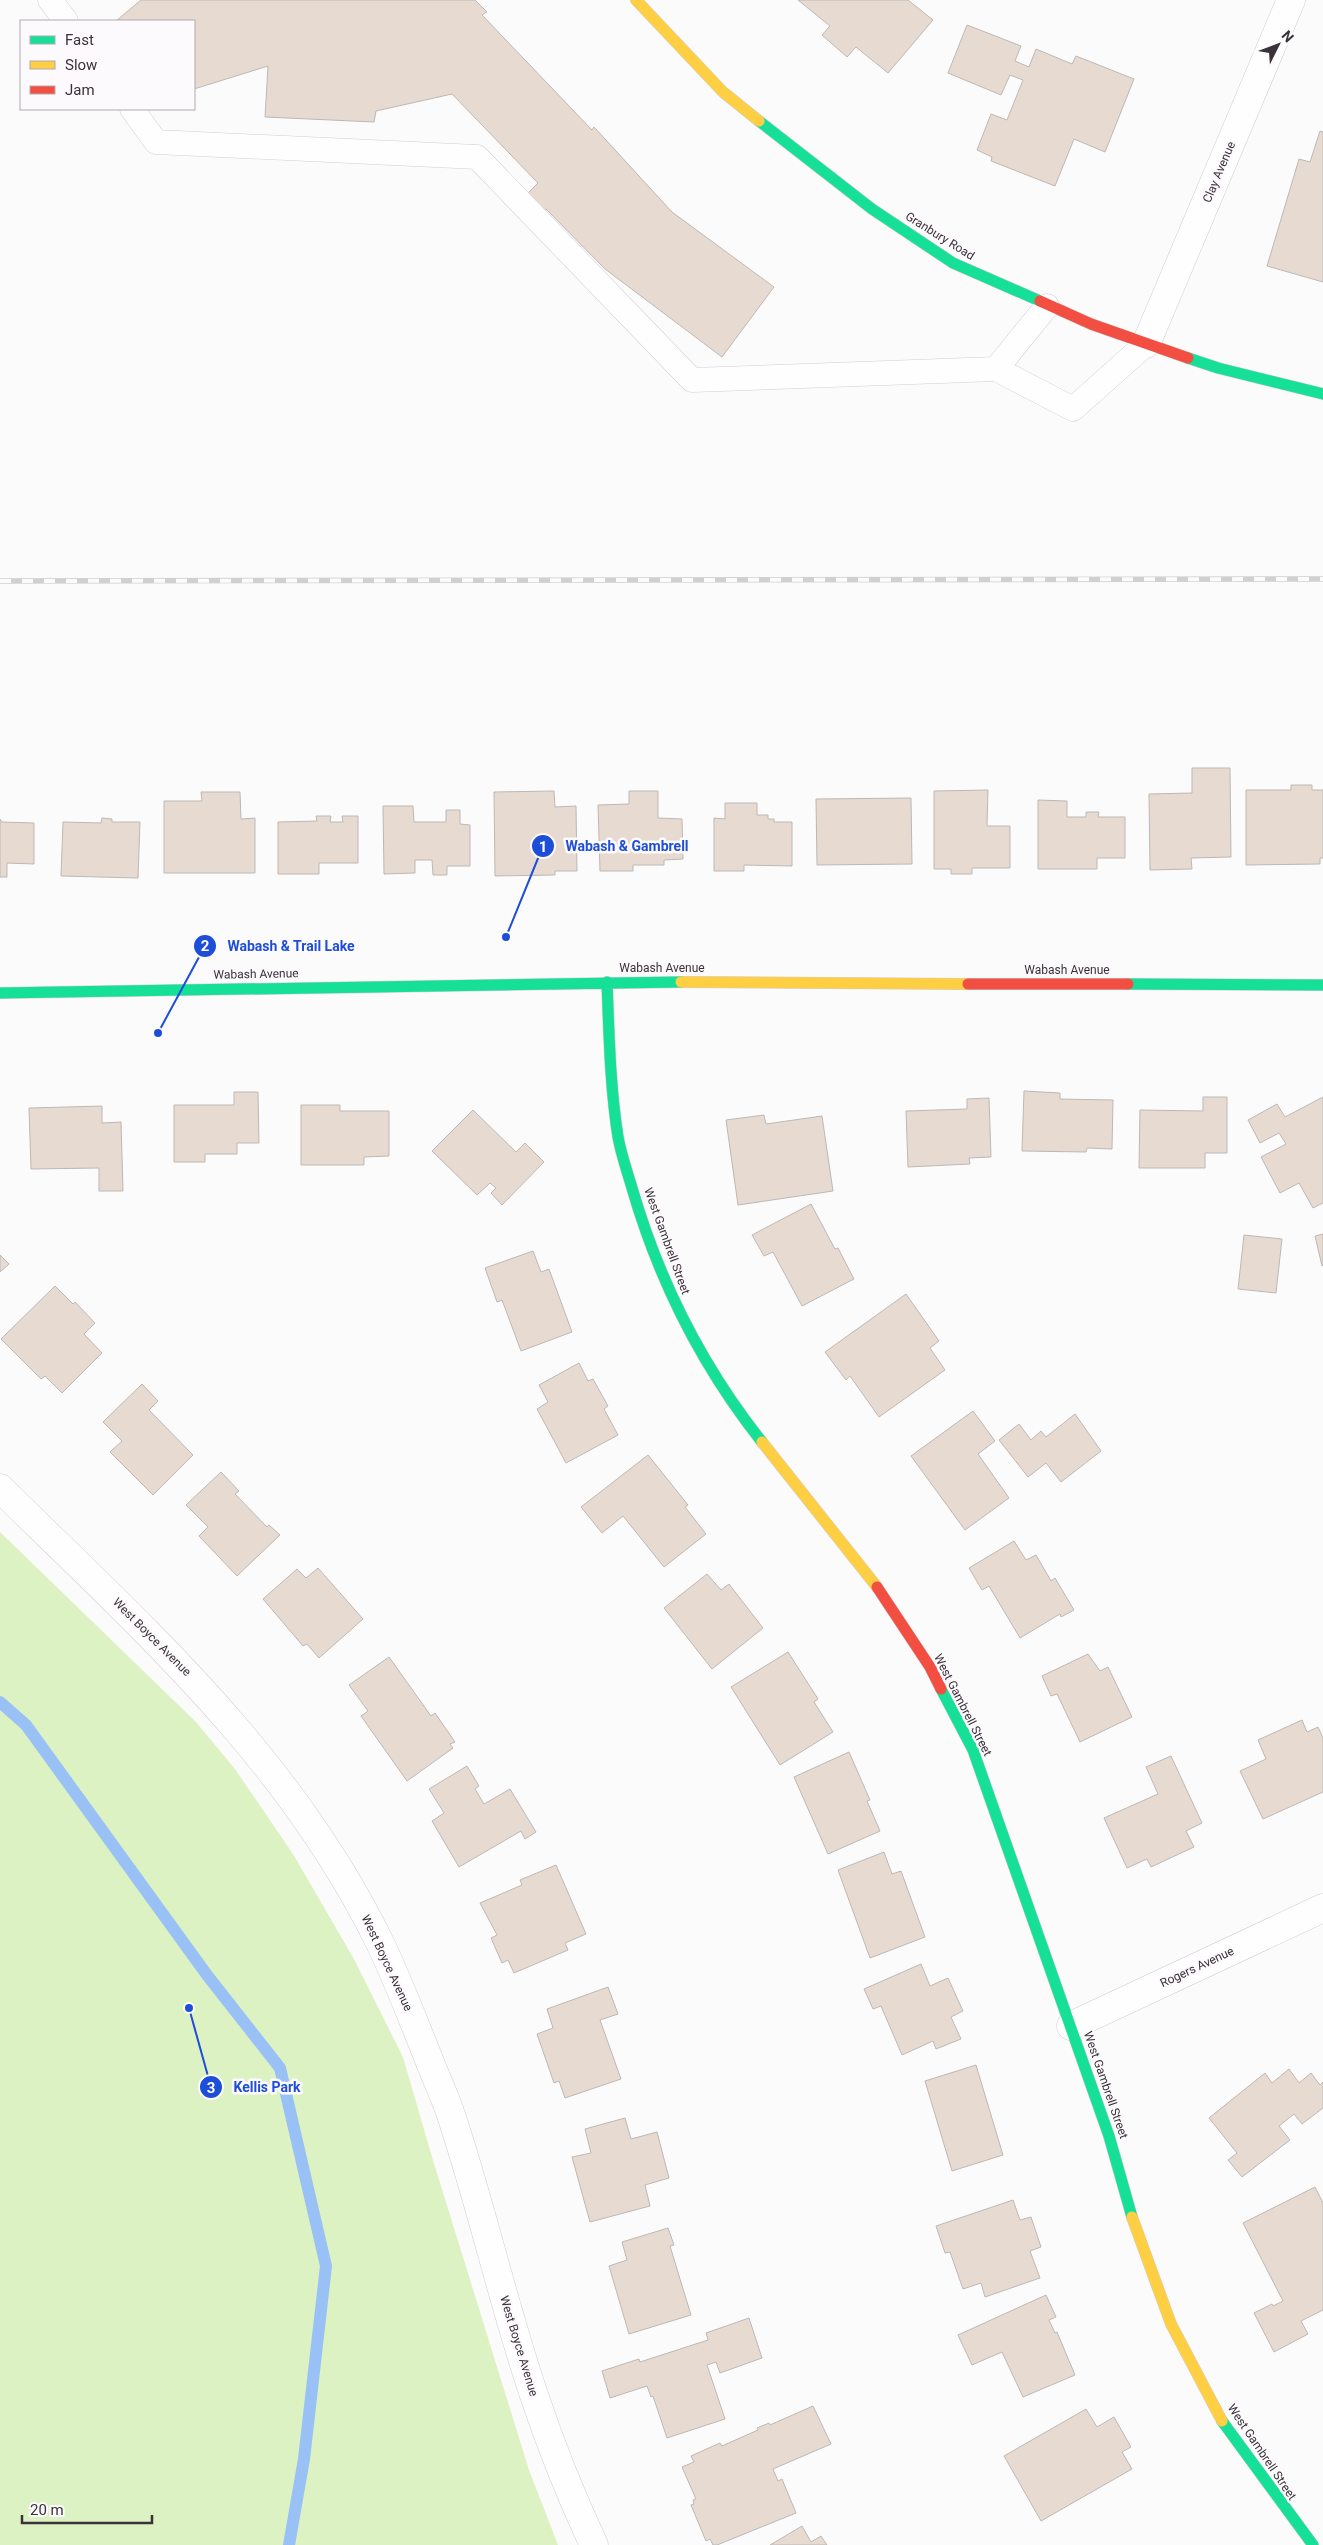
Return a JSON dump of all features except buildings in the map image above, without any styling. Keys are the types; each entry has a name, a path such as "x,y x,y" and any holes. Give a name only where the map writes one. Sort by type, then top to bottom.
{"street":[{"name":"Granbury Road","path":"636,0 723,92 872,209 953,263 1047,306 1146,344 1218,368 1323,394"},
{"name":"Clay Avenue","path":"1146,344 1291,0"},
{"name":"Wabash Avenue","path":"0,993 607,982 1323,985"},
{"name":"West Gambrell Street","path":"607,982 611,1071 618,1138 642,1218 667,1289 710,1368 759,1438 870,1577 930,1667 973,1750 1109,2136 1140,2243 1171,2324 1227,2430 1313,2545"},
{"name":"West Boyce Avenue","path":"0,1488 191,1676 234,1723 276,1775 319,1836 352,1892 380,1942 449,2108 533,2394 559,2464 594,2545"},
{"name":"Rogers Avenue","path":"1071,2026 1323,1908"}],"lane":[{"path":"50,0 65,20"},
{"path":"133,110 156,142 477,157 692,380 996,369 1073,409 1146,344"},
{"path":"996,369 1047,306"}],"green space":[{"path":"0,1532 196,1722 235,1769 293,1854 354,1959 403,2057 529,2470 558,2545 0,2545"}],"waterway":[{"path":"0,1702 26,1725 207,1975 280,2068 326,2266 304,2459 289,2545"}],"railway":[{"path":"0,581 1323,579"}],"traffic: fast":[{"path":"759,121 872,209 953,263 1040,301"},
{"path":"1188,358 1218,368 1323,394"},
{"path":"607,982 615,1118 624,1162 643,1222 655,1256 684,1321 720,1383 762,1442"},
{"path":"0,993 681,982"},
{"path":"1128,984 1323,985"},
{"path":"941,1689 973,1750 1109,2136 1132,2217"},
{"path":"1222,2421 1313,2545"}],"traffic: slow":[{"path":"636,0 723,92 759,121"},
{"path":"681,982 968,984"},
{"path":"762,1442 877,1587"},
{"path":"1132,2217 1171,2324 1222,2421"}],"traffic: jam":[{"path":"1040,301 1091,324 1188,358"},
{"path":"968,984 1128,984"},
{"path":"877,1587 930,1667 941,1689"}],"place":[{"name":"Wabash & Gambrell","path":"506,937"},
{"name":"Wabash & Trail Lake","path":"158,1033"},
{"name":"Kellis Park","path":"189,2008"}]}
